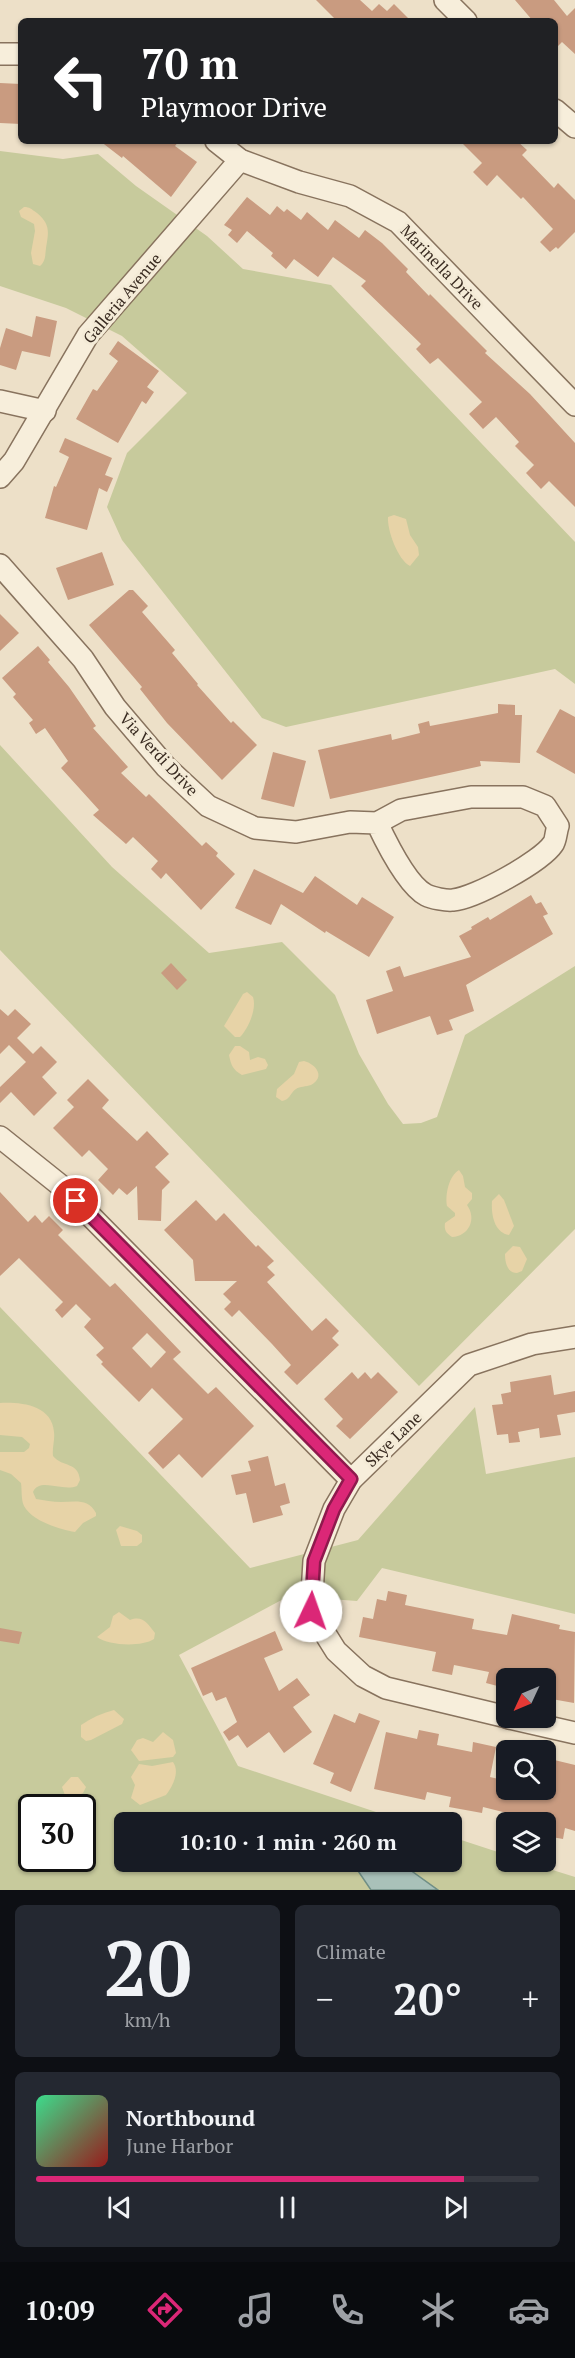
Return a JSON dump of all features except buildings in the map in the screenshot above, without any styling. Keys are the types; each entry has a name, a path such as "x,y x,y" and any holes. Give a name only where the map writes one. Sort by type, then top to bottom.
{"street":[{"path":"445,0 463,18"},
{"path":"0,54 18,54"},
{"path":"558,113 575,127"},
{"name":"Marinella Drive","path":"220,144 240,160 299,182 350,196 398,222 575,405"},
{"name":"Galleria Avenue","path":"0,477 14,461 88,336 240,160"},
{"path":"0,402 45,411"},
{"name":"Via Verdi Drive","path":"0,565 83,659 115,707 166,766 208,806 255,828 296,832 350,822 377,823 401,810 471,797 523,797 545,806 558,826 554,844 532,863 482,891 453,901 426,895 407,876 389,848 377,823"},
{"path":"0,1137 60,1185 351,1479"},
{"name":"Skye Lane","path":"496,1714 386,1688 363,1676 336,1651 311,1611 314,1561 334,1509 351,1479 469,1365 532,1344 575,1338"},
{"name":"Skye Lane","path":"554,1728 575,1733"}],"green space":[{"path":"0,151 63,159 98,154 136,186 207,236 243,269 331,285 575,542 575,684 555,669 286,727 262,718 122,540 107,507 127,453 187,393 122,336 66,308 0,286"},
{"path":"0,745 112,867 209,953 282,942 335,995 359,1054 388,1104 403,1124 421,1123 437,1117 465,1035 575,966 575,1229 419,1386 0,950"},
{"path":"0,1307 250,1568 358,1540 475,1407 486,1474 575,1457 575,1614 382,1568 357,1601 289,1596 179,1655 238,1766 376,1812 114,1812 114,1872 462,1872 462,1840 496,1851 496,1872 556,1871 575,1877 575,1890 0,1890"}],"sand":[{"path":"24,207 37,213 48,228 45,258 40,266 33,264 31,253 34,224 21,217 19,211"},
{"path":"394,515 406,519 410,535 418,547 419,555 410,566 401,558 391,537 388,517"},
{"path":"247,992 253,997 253,1013 240,1037 235,1037 224,1026 243,994"},
{"path":"235,1046 240,1046 249,1052 250,1060 258,1057 265,1059 268,1065 266,1069 242,1075 239,1073 233,1067 229,1055"},
{"path":"304,1061 318,1071 318,1078 311,1085 299,1087 282,1101 276,1097 277,1089 294,1074 299,1062"},
{"path":"459,1170 465,1187 472,1193 472,1199 467,1205 471,1221 463,1234 452,1237 445,1228 445,1223 455,1216 455,1213 447,1206 448,1186"},
{"path":"499,1194 504,1200 514,1226 509,1235 500,1231 493,1217 492,1201"},
{"path":"513,1246 520,1247 527,1259 522,1271 517,1273 509,1269 505,1260 505,1254"},
{"path":"0,1403 17,1403 34,1407 48,1416 54,1435 53,1456 73,1467 79,1474 80,1480 77,1486 46,1485 36,1488 33,1492 36,1499 81,1502 93,1508 96,1516 83,1523 75,1532 54,1526 33,1516 23,1504 21,1483 11,1474 0,1470 0,1452 24,1452 30,1444 22,1437 0,1435"},
{"path":"120,1526 137,1531 142,1535 142,1542 137,1546 121,1546 116,1530"},
{"path":"119,1612 130,1620 145,1621 155,1633 154,1639 149,1642 126,1644 109,1642 97,1637 110,1627 113,1616"},
{"path":"114,1710 124,1719 122,1724 91,1740 86,1741 81,1737 81,1725"},
{"path":"163,1732 173,1740 176,1753 173,1757 139,1761 131,1750 137,1740 143,1738 153,1742"},
{"path":"173,1762 176,1774 166,1795 140,1805 131,1798 135,1785 131,1777 139,1764 152,1766"},
{"path":"71,1777 78,1777 86,1787 81,1794 65,1794 62,1787"}],"water":[{"path":"359,1872 413,1872 438,1890 371,1890"}],"route":[{"path":"76,1201 351,1479 334,1509 314,1561 311,1611"}]}
